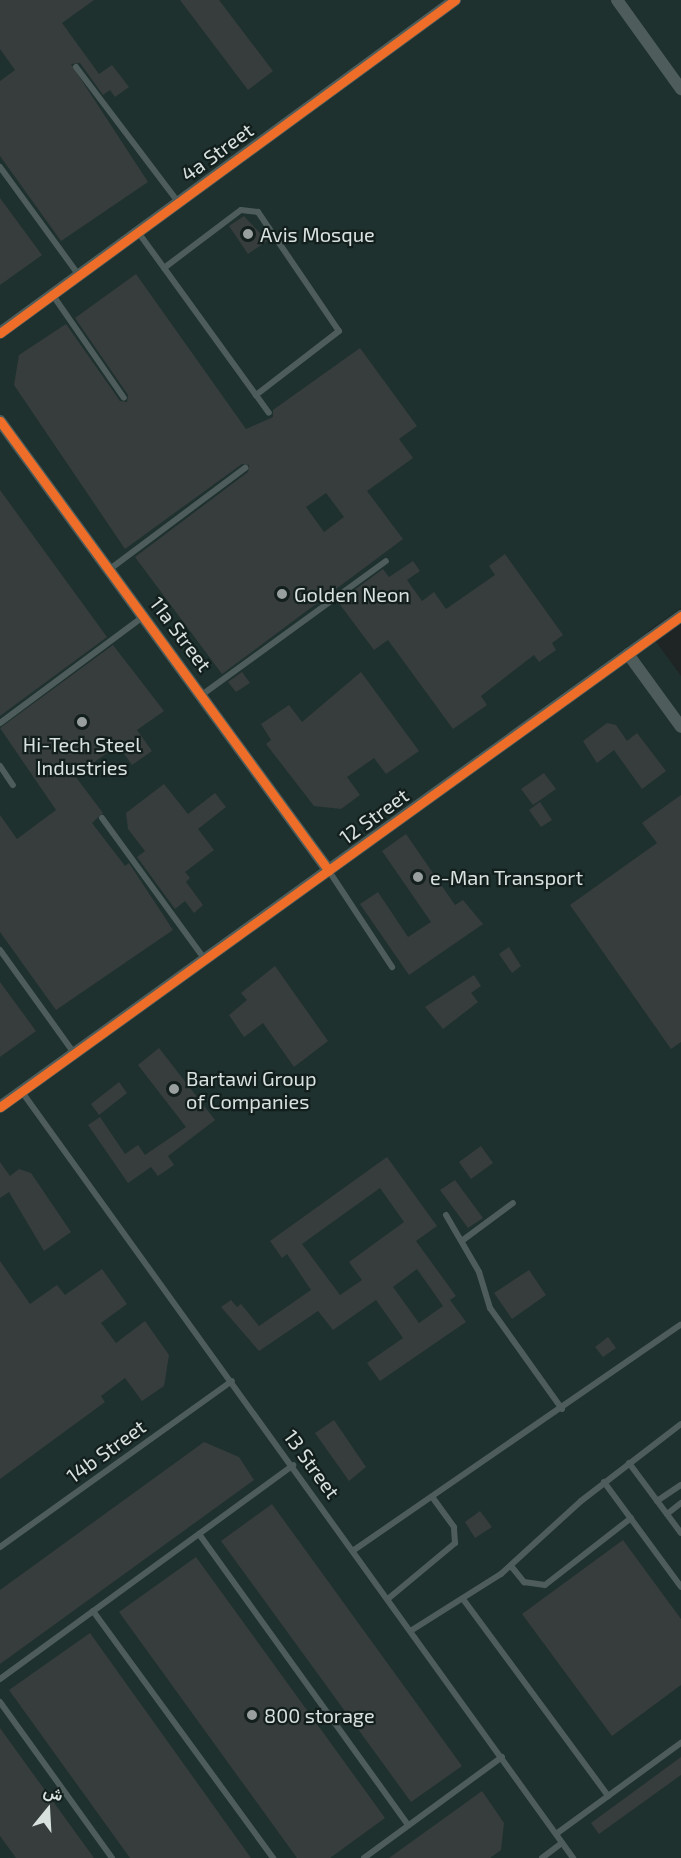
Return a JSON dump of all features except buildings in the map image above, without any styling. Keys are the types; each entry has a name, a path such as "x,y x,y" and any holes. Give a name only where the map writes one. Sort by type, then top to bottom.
{"street":[{"name":"4a Street","path":"0,333 455,0"},
{"path":"617,0 681,89"},
{"name":"11a Street","path":"0,421 203,694 330,871"},
{"name":"12 Street","path":"0,1107 681,616"},
{"path":"628,654 681,727"}],"lane":[{"path":"76,67 178,202"},
{"path":"0,167 78,274"},
{"path":"164,268 241,210 258,212 339,330 256,395"},
{"path":"138,231 269,413"},
{"path":"52,294 124,398"},
{"path":"110,569 245,468"},
{"path":"203,694 386,561"},
{"path":"0,723 144,616"},
{"path":"0,766 13,785"},
{"path":"102,818 205,960"},
{"path":"330,871 393,967"},
{"path":"0,950 75,1053"},
{"name":"13 Street","path":"21,1091 389,1598 573,1858"},
{"path":"463,1240 513,1203"},
{"path":"446,1215 463,1240 490,1308 562,1409"},
{"path":"354,1550 562,1409 681,1324"},
{"name":"14b Street","path":"0,1547 232,1381"},
{"path":"412,1630 512,1566 604,1482 681,1425"},
{"path":"629,1463 681,1533"},
{"path":"0,1679 293,1465"},
{"path":"604,1482 681,1587"},
{"path":"657,1501 681,1485"},
{"path":"389,1598 455,1543 454,1527 433,1498"},
{"path":"667,1514 681,1503"},
{"path":"512,1566 524,1582 545,1585 631,1518"},
{"path":"199,1534 408,1825"},
{"path":"463,1599 608,1796"},
{"path":"93,1611 273,1858"},
{"path":"0,1702 112,1858"},
{"path":"556,1834 681,1743"},
{"path":"364,1858 502,1757"},
{"path":"542,1858 562,1843"}],"shaded area":[{"path":"0,0 681,0 681,608 648,631 681,676 681,1858 0,1858"}],"cycle path":[{"path":"0,333 455,0"},
{"path":"0,421 329,871"},
{"path":"0,1107 681,616"}],"place":[{"name":"Avis Mosque","path":"248,234"},
{"name":"Golden Neon","path":"282,594"},
{"name":"Hi-Tech Steel Industries","path":"82,722"},
{"name":"e-Man Transport","path":"418,877"},
{"name":"Bartawi Group of Companies","path":"174,1089"},
{"name":"800 storage","path":"252,1715"}]}
